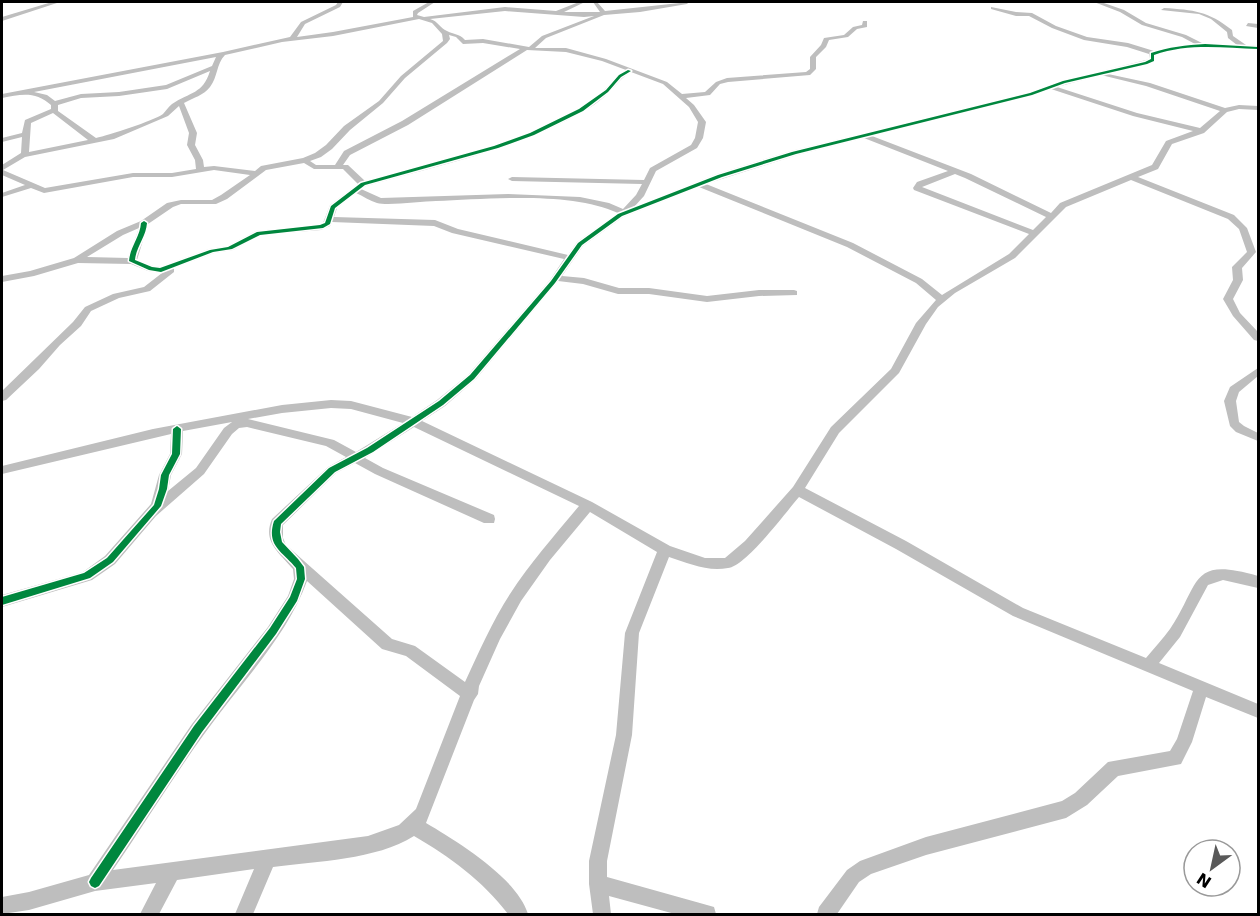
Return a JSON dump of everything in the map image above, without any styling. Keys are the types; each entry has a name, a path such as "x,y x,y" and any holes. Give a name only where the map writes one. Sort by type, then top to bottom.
{"street":[{"path":"2,19 57,2"},
{"path":"292,39 300,25 338,6 340,2"},
{"path":"2,279 77,260 120,233 144,223 176,203 208,203 219,200 256,173 277,165 305,160 326,150 343,131 381,102 411,70 445,42 447,39 445,33 434,22 414,16 415,12 432,2"},
{"path":"556,13 582,2"},
{"path":"596,2 603,14"},
{"path":"2,96 292,39 420,18 513,9 580,15 603,14 687,2"},
{"path":"1096,2 1122,11 1144,24 1185,36 1206,47"},
{"path":"513,9 522,4"},
{"path":"993,9 1030,14 1086,39 1128,45 1153,53 1206,47 1258,48"},
{"path":"1164,10 1204,12 1230,31 1230,37 1258,56"},
{"path":"339,165 347,153 380,138 463,89 544,37 603,14"},
{"path":"681,96 709,94 714,92 718,83 727,80 808,75 813,69 813,57 824,46 826,39 847,36 855,28 865,26 865,22"},
{"path":"1220,23 1236,24"},
{"path":"1248,25 1258,26"},
{"path":"445,33 459,36 465,43 483,41 528,48 570,51 665,83 681,96 700,118 702,128 699,138 684,153 653,170 640,196 621,214 588,236 556,278 472,377 441,403 325,476 277,523 274,533 276,543 300,567 387,644 410,651 470,694"},
{"path":"621,214 698,184 794,153 1152,60 1153,53"},
{"path":"2,170 25,155 114,136 166,115 169,108 196,95 208,84 216,60 223,54"},
{"path":"25,155 28,122 54,107 81,96 119,94 166,87 215,67"},
{"path":"77,260 132,261 155,270 182,264 212,251 230,248 259,232 321,227 329,219 333,207 360,187 532,134 581,110 606,92 618,78 629,70"},
{"path":"1097,73 1148,84 1225,110"},
{"path":"166,87 175,91"},
{"path":"1051,87 1135,115 1201,131"},
{"path":"21,92 41,94 54,107 59,116 94,140"},
{"path":"183,100 193,133 191,145 199,160 200,170"},
{"path":"2,470 177,429 282,409 331,404 360,407 412,421 588,506 665,550 705,563 728,563 750,545 797,490 821,448 835,430 895,371 921,323 942,299 1011,256 1063,205 1155,167 1172,142 1201,131 1225,110 1239,107 1258,108"},
{"path":"2,140 26,134"},
{"path":"863,135 956,171 1051,216"},
{"path":"326,150 347,153"},
{"path":"305,160 314,167 339,165 349,169 360,187 380,201 562,198 611,204 621,214"},
{"path":"2,170 30,186 44,190 129,175 172,175 218,168 256,173"},
{"path":"956,171 920,184 917,188 1034,233"},
{"path":"1132,177 1231,216 1243,228 1252,252 1237,267 1238,280 1228,299 1236,314 1258,338"},
{"path":"512,179 646,182"},
{"path":"698,184 850,245 919,281 942,299"},
{"path":"2,195 30,186"},
{"path":"329,219 435,223 456,231 570,258"},
{"path":"132,261 132,255 143,234 144,223"},
{"path":"2,397 35,367 77,324 88,309 109,299 147,289 182,264"},
{"path":"2,288 13,278"},
{"path":"556,278 584,281 618,291 638,290 707,299 754,293 794,293"},
{"path":"1258,371 1234,390 1230,401 1234,423 1240,429 1258,437"},
{"path":"2,601 87,576 110,560 153,512 200,471 228,431 243,423 323,440 379,471 489,519"},
{"path":"153,512 163,489 165,475 176,454 177,429"},
{"path":"797,490 911,550 1018,612 1258,711"},
{"path":"2,906 28,908 94,882 368,845 390,839 414,826 422,815 494,635 516,597 588,506"},
{"path":"602,915 598,884 601,840 624,735 632,633 665,550"},
{"path":"94,882 198,729 273,631 298,586 300,567"},
{"path":"1149,665 1175,633 1203,581 1210,576 1220,574 1258,582"},
{"path":"826,915 853,876 866,867 926,846 1066,809 1081,800 1114,768 1175,758 1184,742 1202,687"},
{"path":"414,826 458,851 484,872 497,884 519,915"},
{"path":"244,915 267,859"},
{"path":"149,915 172,871"},
{"path":"598,884 707,915"}],"cycle path":[{"path":"95,882 198,729 273,631 294,598 301,579 300,567 278,544 275,532 277,523 332,470 370,450 441,403 472,377 553,282 580,244 620,215 720,176 794,153 1031,94 1064,82 1146,63 1153,60 1152,54 1164,50 1205,45 1258,48"},
{"path":"144,223 132,261 151,269 161,270 212,251 230,248 259,233 321,227 327,224 333,207 363,184 496,147 532,134 581,110 629,71"},
{"path":"2,601 87,576 110,560 157,506 165,475 176,454 177,429"}]}
